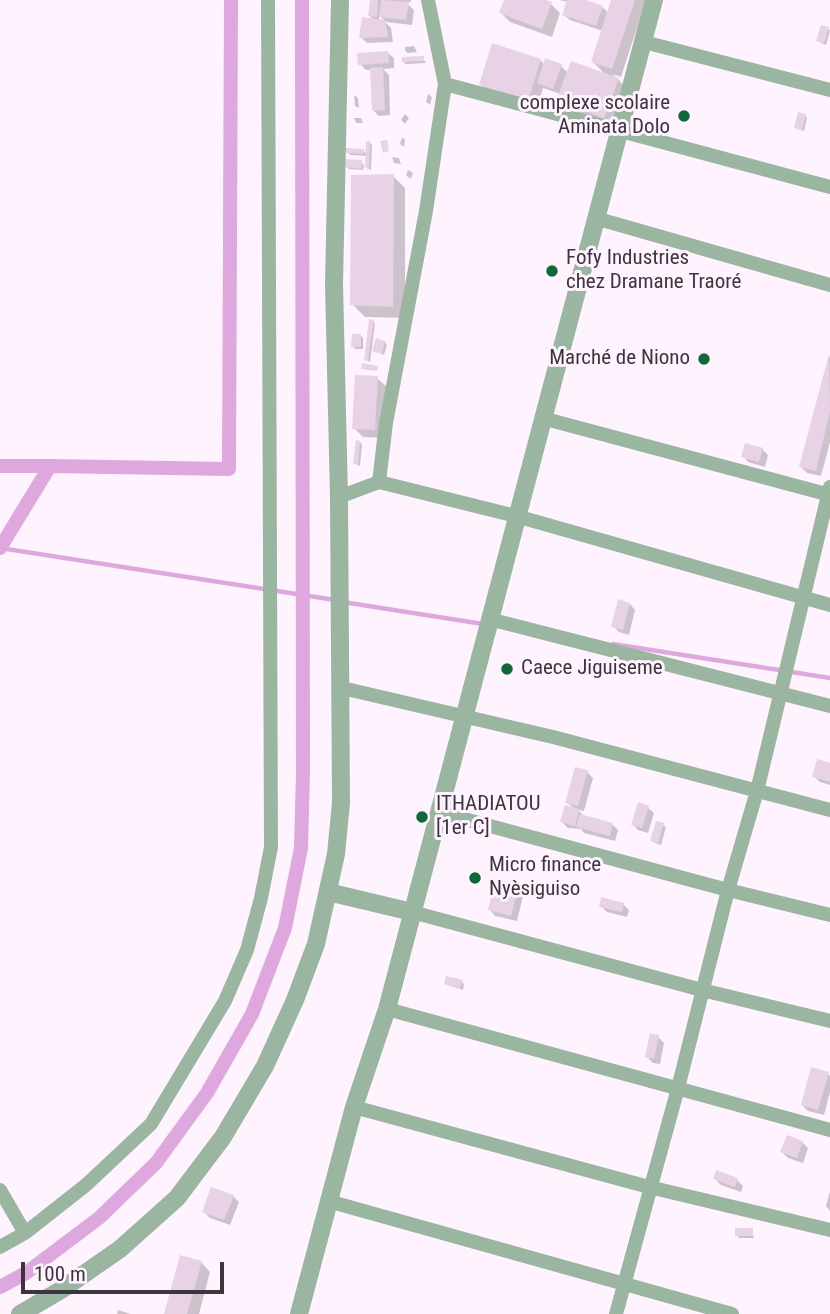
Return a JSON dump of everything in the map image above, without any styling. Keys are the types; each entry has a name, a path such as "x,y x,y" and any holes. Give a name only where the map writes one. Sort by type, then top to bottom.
{"street":[{"path":"0,1248 25,1233 86,1185 151,1124 225,1001 247,950 261,898 271,847 268,0"},
{"path":"20,1314 61,1290 120,1249 177,1198 223,1137 265,1066 295,1000 316,944 336,854 341,803 340,497 334,284 341,0"},
{"path":"379,482 386,423 426,211 445,84 428,0"},
{"path":"299,1314 354,1107 387,1009 654,0"},
{"path":"644,42 830,90"},
{"path":"445,84 830,187"},
{"path":"595,218 830,285"},
{"path":"542,418 829,492 757,791 728,890 678,1088 616,1314"},
{"path":"340,497 379,482 516,516 830,605"},
{"path":"489,619 830,706"},
{"path":"342,688 553,737 830,810"},
{"path":"438,812 830,915"},
{"path":"328,892 830,1021"},
{"path":"387,1009 830,1129"},
{"path":"354,1107 649,1187 830,1230"},
{"path":"0,1190 25,1233"},
{"path":"328,1201 732,1314"}],"building":[{"path":"370,0 378,0 377,17 368,16"},
{"path":"381,0 409,2 406,20 379,17"},
{"path":"504,0 552,2 542,29 499,13"},
{"path":"567,0 586,0 603,6 596,26 562,15"},
{"path":"611,0 635,0 612,69 591,62"},
{"path":"362,17 385,20 388,37 359,38"},
{"path":"821,25 829,27 824,43 816,41"},
{"path":"492,43 541,59 528,101 479,85"},
{"path":"388,51 389,63 358,65 357,53"},
{"path":"424,56 424,61 402,62 402,57"},
{"path":"545,58 562,64 553,89 537,83"},
{"path":"571,61 619,78 604,118 556,101"},
{"path":"383,67 385,110 372,111 370,68"},
{"path":"798,112 806,114 802,130 794,128"},
{"path":"387,140 389,151 383,153 380,141"},
{"path":"366,141 370,141 369,168 365,168"},
{"path":"346,148 364,149 364,154 346,153"},
{"path":"346,159 362,160 362,169 345,167"},
{"path":"394,174 393,307 350,305 351,175"},
{"path":"369,319 374,320 368,361 364,360"},
{"path":"352,334 361,334 361,347 351,347"},
{"path":"376,338 385,341 382,354 372,351"},
{"path":"829,354 830,411 816,471 799,467"},
{"path":"362,363 378,366 377,371 361,369"},
{"path":"355,375 378,376 375,430 352,429"},
{"path":"356,440 360,441 358,464 353,464"},
{"path":"745,443 763,448 759,462 741,457"},
{"path":"618,599 630,603 623,630 611,627"},
{"path":"817,759 830,763 830,782 812,777"},
{"path":"575,767 588,770 578,806 565,803"},
{"path":"638,802 649,806 642,828 631,825"},
{"path":"565,805 579,809 575,826 560,822"},
{"path":"580,814 613,823 610,836 576,827"},
{"path":"656,821 664,823 658,843 650,841"},
{"path":"495,880 519,885 511,916 488,910"},
{"path":"601,897 624,903 622,912 599,907"},
{"path":"446,976 463,980 460,988 444,984"},
{"path":"650,1033 659,1035 654,1059 645,1057"},
{"path":"811,1067 829,1072 818,1110 801,1105"},
{"path":"787,1135 803,1141 797,1158 780,1152"},
{"path":"716,1170 738,1178 735,1187 713,1179"},
{"path":"211,1187 234,1195 224,1220 202,1212"},
{"path":"735,1228 753,1228 753,1236 735,1236"},
{"path":"180,1255 202,1261 187,1314 164,1314"}],"waterway":[{"path":"0,548 50,466 229,469 231,0"},
{"path":"0,1287 26,1273 99,1218 156,1163 207,1093 252,1014 285,928 301,848 303,773 302,0"},
{"path":"0,466 50,466"},
{"path":"0,548 335,600"},
{"path":"343,602 483,624"},
{"path":"613,644 830,678"}],"place":[{"name":"complexe scolaire Aminata Dolo","path":"684,116"},
{"name":"Fofy Industries chez Dramane Traoré","path":"552,271"},
{"name":"Marché de Niono","path":"704,359"},
{"name":"Caece Jiguiseme","path":"507,669"},
{"name":"ITHADIATOU [1er C]","path":"422,817"},
{"name":"Micro finance Nyèsiguiso","path":"475,878"}]}
